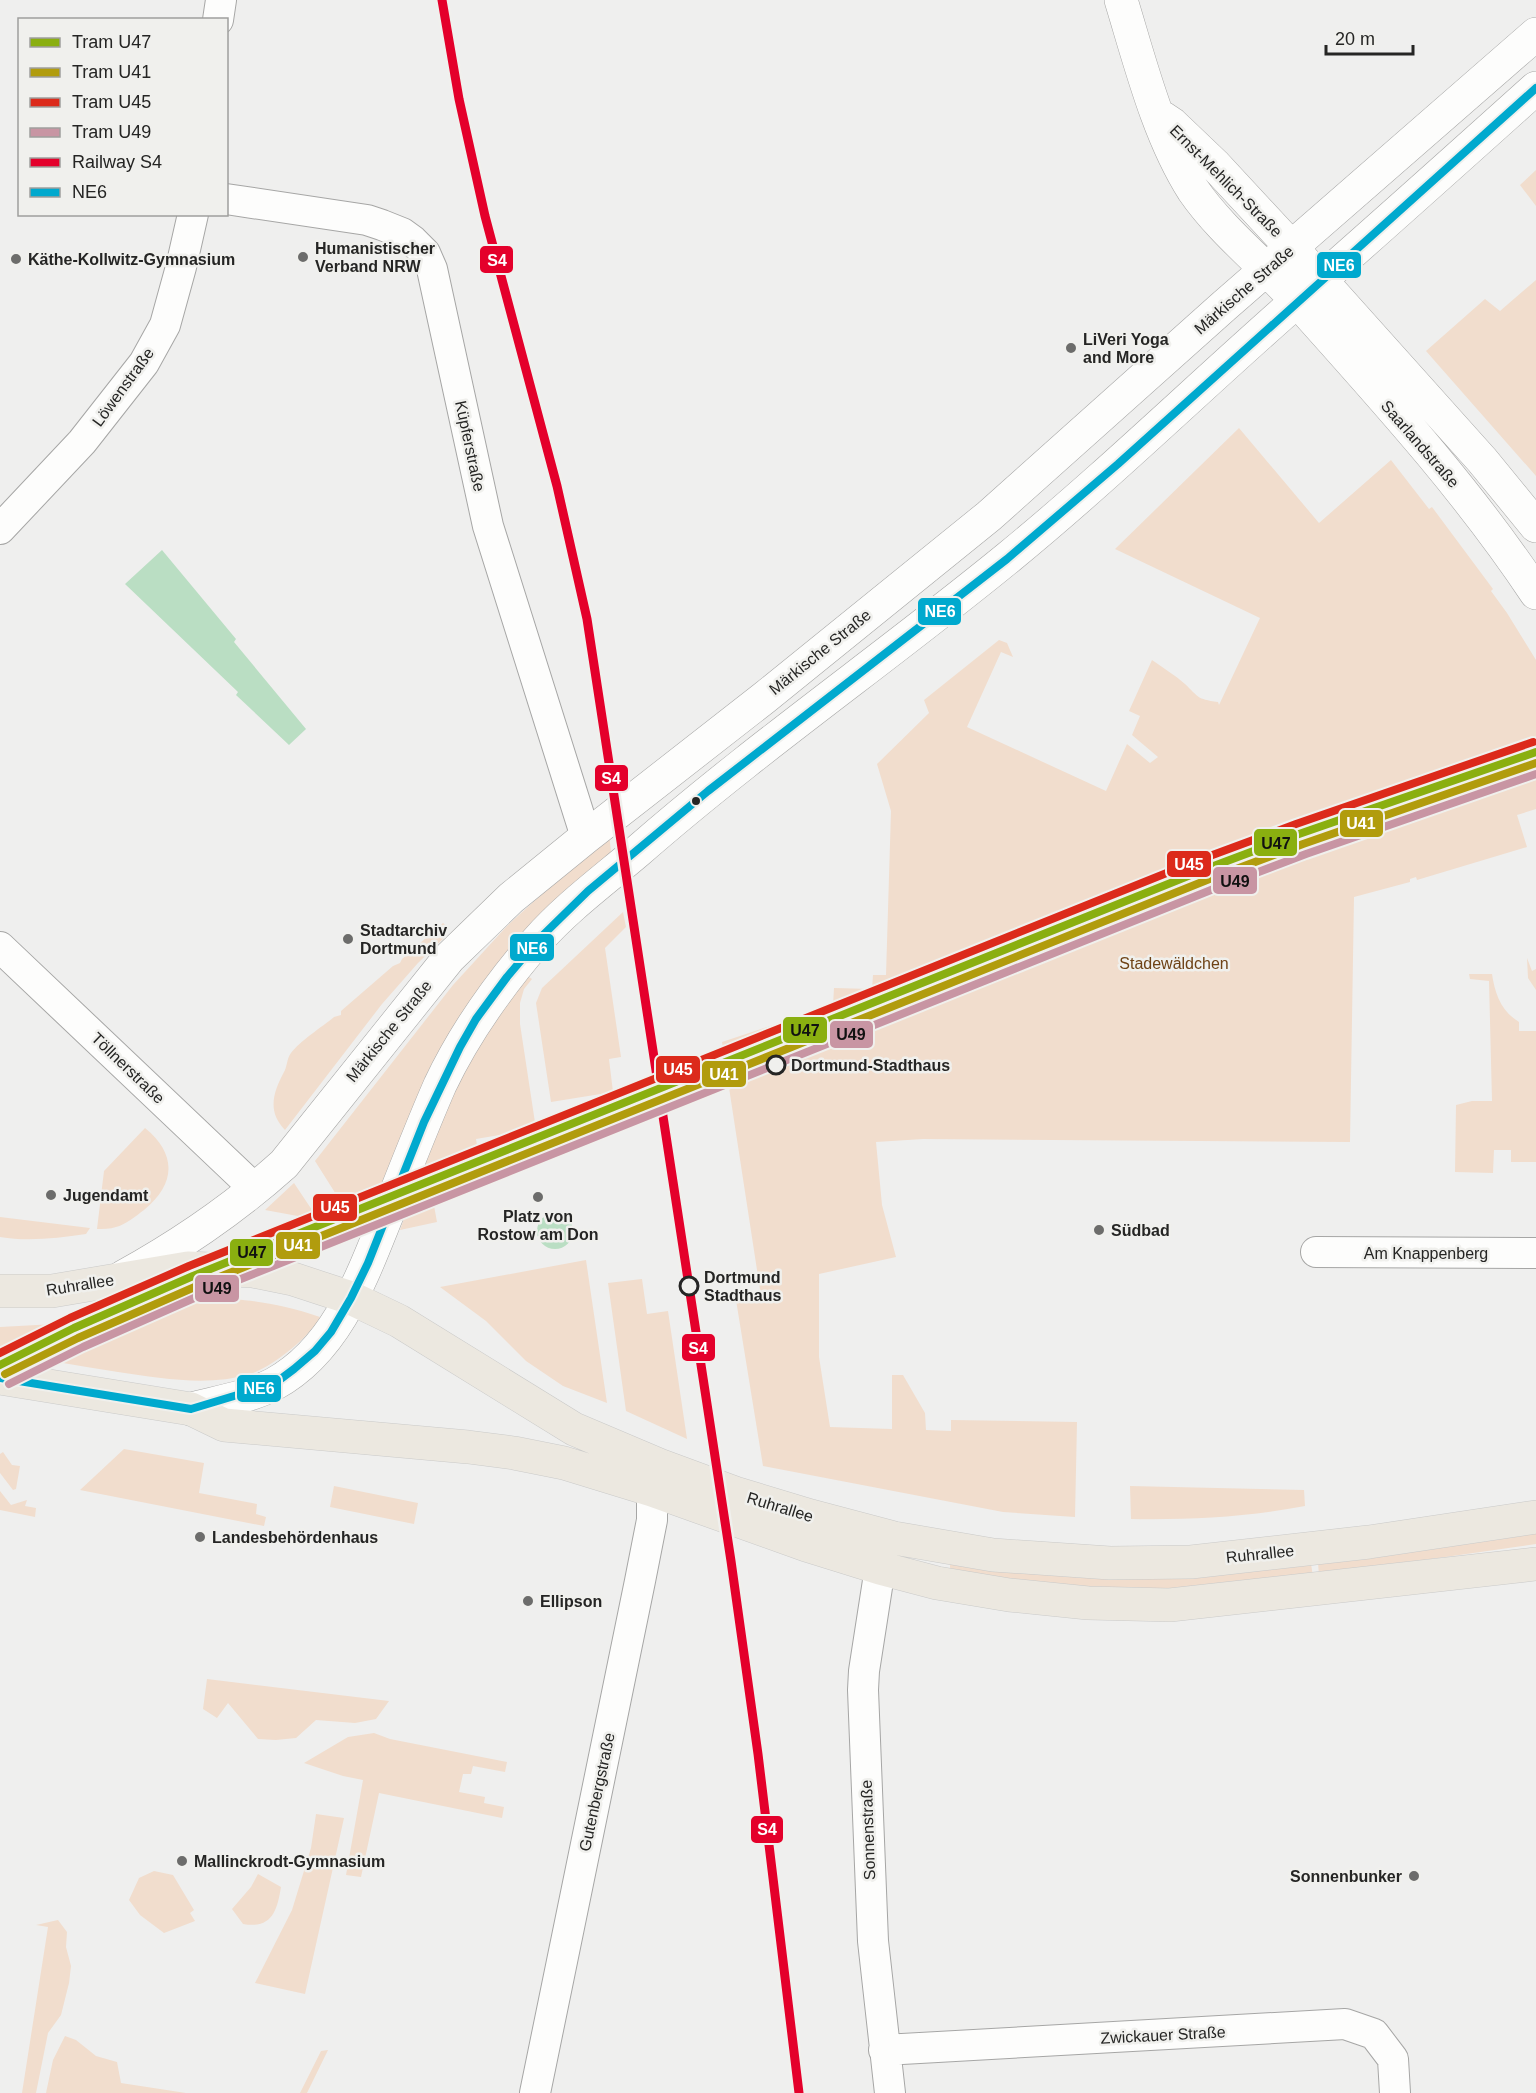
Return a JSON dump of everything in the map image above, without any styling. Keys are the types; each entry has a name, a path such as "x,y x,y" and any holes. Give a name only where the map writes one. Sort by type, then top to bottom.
{"main road":[{"name":"Ernst-Mehlich-Straße","path":"1121,0 1158,116 1177,162 1193,189 1220,222 1297,301"},
{"name":"Märkische Straße","path":"120,1279 160,1257 255,1189 293,1154 449,958 511,898 989,516 1536,34"},
{"path":"191,1409 274,1384 315,1351 331,1332 368,1263 424,1122 460,1047 476,1019 540,938 588,891 708,791 1015,551 1118,464 1536,88"},
{"name":"Ernst-Mehlich-Straße","path":"1158,116 1172,124 1192,143 1292,248"},
{"path":"1292,248 1482,460 1536,526"},
{"name":"Saarlandstraße","path":"1297,301 1452,479 1536,593"},
{"name":"Ruhrallee","path":"0,1291 52,1291 188,1268 253,1271 293,1278 351,1298 399,1321 574,1429 659,1465 735,1493 811,1516 894,1538 993,1555 1110,1563 1191,1562 1369,1542 1536,1517"},
{"name":"Ruhrallee","path":"0,1378 191,1409 224,1425 408,1441 514,1453 564,1463 652,1490 806,1545 880,1568 937,1583 1009,1595 1088,1603 1170,1605 1536,1564"}],"street":[{"path":"218,18 221,0"},
{"name":"Küpferstraße","path":"228,199 367,220 402,233 425,253 432,269 488,526 586,837"},
{"name":"Löwenstraße","path":"0,529 82,442 144,363 165,325 193,216"},
{"name":"Töllnerstraße","path":"0,947 255,1189"},
{"name":"Am Knappenberg","path":"1316,1252 1536,1253"},
{"name":"Gutenbergstraße","path":"535,2093 652,1520 652,1490"},
{"name":"Sonnenstraße","path":"880,1568 863,1690 873,1941 890,2093"},
{"name":"Zwickauer Straße","path":"884,2050 1345,2024 1374,2034 1393,2059 1395,2093"}],"green space":[{"path":"1536,170 1536,206 1520,185"},
{"path":"1536,280 1536,476 1426,351 1485,299 1500,311"},
{"name":"Stadewäldchen","path":"1239,428 1319,523 1391,460 1429,509 1432,507 1493,589 1491,591 1536,660 1536,809 1517,815 1527,847 1417,880 1416,877 1410,879 1410,882 1354,897 1350,1142 923,1139 876,1142 882,1205 896,1257 819,1274 819,1357 830,1427 892,1429 892,1375 903,1375 925,1413 926,1430 951,1431 951,1420 1077,1422 1075,1517 1003,1512 763,1466 736,1300 761,1296 722,1042 833,1005 834,988 872,989 873,975 886,975 891,811 877,764 929,713 924,700 999,640 1007,643 1013,657 1001,652 967,727 1106,791 1127,744 1150,763 1158,757 1132,735 1140,716 1129,711 1152,660 1181,681 1198,697 1218,702 1219,705 1260,618 1115,549"},
{"path":"609,833 611,852 545,913 363,1237 315,1161 453,985 507,926"},
{"path":"623,912 626,927 605,948 621,1057 609,1059 613,1092 551,1102 536,1003 542,988"},
{"path":"443,923 447,926 446,936 418,963 382,1004 285,1130 275,1115 274,1100 291,1053 305,1039 334,1017 341,1015 341,1011 393,966 400,963"},
{"path":"1527,958 1532,971 1536,969 1536,990 1528,978"},
{"path":"1469,974 1492,974 1500,1001 1508,1013 1519,1022 1519,1031 1536,1031 1536,1162 1511,1162 1511,1150 1494,1150 1493,1173 1455,1172 1456,1105 1472,1101 1492,1101 1489,981 1470,979"},
{"path":"526,975 532,979 524,989 520,1003 520,1024 536,1129 476,1139 482,1176 461,1180 463,1194 433,1200 437,1222 400,1230 441,1116 466,1065"},
{"path":"145,1128 163,1148 167,1159 167,1179 162,1190 155,1200 127,1222 114,1228 97,1229 104,1171"},
{"path":"294,1183 316,1216 314,1219 265,1210"},
{"path":"0,1217 90,1228 86,1234 43,1239 0,1237"},
{"path":"586,1260 607,1403 563,1386 526,1361 486,1321 440,1287"},
{"path":"642,1279 647,1314 668,1311 687,1439 626,1411 608,1283"},
{"path":"208,1297 264,1303 320,1317 308,1334 279,1359 259,1371 217,1380 151,1377 0,1351 0,1327 55,1324 171,1298"},
{"path":"124,1449 204,1463 199,1493 257,1504 256,1514 266,1517 264,1526 80,1490"},
{"path":"3,1452 12,1465 20,1466 16,1489 13,1490 0,1473 0,1454"},
{"path":"334,1486 418,1503 414,1524 330,1507"},
{"path":"1130,1486 1304,1490 1305,1506 1218,1517 1131,1519"},
{"path":"0,1491 11,1505 27,1500 25,1506 36,1508 35,1517 0,1510"},
{"path":"1536,1531 1536,1544 1319,1575 1318,1563"},
{"path":"950,1564 1311,1564 1313,1576 1160,1590 1098,1589 1038,1584 950,1570"},
{"path":"207,1679 389,1701 376,1719 355,1723 316,1720 296,1738 258,1739 228,1703 217,1718 203,1709"},
{"path":"374,1733 390,1739 507,1762 505,1772 473,1766 471,1774 463,1774 459,1792 485,1797 484,1803 504,1807 502,1818 379,1793 361,1877 346,1875 363,1780 304,1763 348,1737"},
{"path":"316,1814 344,1818 305,1994 255,1983 292,1910 311,1848"},
{"path":"154,1871 173,1875 194,1910 190,1913 195,1921 164,1933 140,1915 129,1900 139,1878"},
{"path":"258,1874 281,1887 275,1911 267,1921 261,1924 243,1924 232,1909 251,1887"},
{"path":"58,1920 67,1932 66,1947 71,1966 69,1983 61,2015 48,2033 36,2093 22,2093 48,1927 36,1925"},
{"path":"65,2036 76,2040 96,2056 117,2062 121,2083 186,2093 46,2093 53,2060"},
{"path":"328,2050 307,2093 300,2093 321,2051"}],"shaded area":[{"path":"162,550 236,639 234,642 306,729 289,745 236,695 238,692 125,584"},
{"path":"555,1213 567,1219 573,1231 567,1243 555,1249 543,1243 537,1231 543,1219"}],"tram line":[{"name":"U45","path":"0,1353 70,1318 189,1266 1199,860 1533,742"},
{"name":"U47","path":"0,1365 74,1328 193,1276 1203,870 1299,834 1536,752"},
{"name":"U41","path":"5,1374 78,1338 197,1286 1207,880 1536,763"},
{"name":"U49","path":"9,1384 83,1347 201,1295 1211,890 1306,854 1536,774"}],"rail line":[{"name":"S4","path":"442,0 459,99 485,216 557,486 587,619 731,1561 758,1754 799,2093"}],"transit line":[{"name":"NE6","path":"0,1378 191,1409 274,1384 294,1369 315,1351 331,1332 351,1298 368,1263 424,1122 460,1047 476,1019 540,938 588,891 708,791 1007,559 1118,464 1536,88"}],"place":[{"name":"Humanistischer Verband NRW","path":"303,257"},
{"name":"Käthe-Kollwitz-Gymnasium","path":"16,259"},
{"name":"LiVeri Yoga and More","path":"1071,348"},
{"name":"Stadtarchiv Dortmund","path":"348,939"},
{"name":"Dortmund-Stadthaus","path":"776,1065"},
{"name":"Jugendamt","path":"51,1195"},
{"name":"Platz von Rostow am Don","path":"538,1197"},
{"name":"Südbad","path":"1099,1230"},
{"name":"Dortmund Stadthaus","path":"689,1286"},
{"name":"Landesbehördenhaus","path":"200,1537"},
{"name":"Ellipson","path":"528,1601"},
{"name":"Mallinckrodt-Gymnasium","path":"182,1861"},
{"name":"Sonnenbunker","path":"1414,1876"}]}
